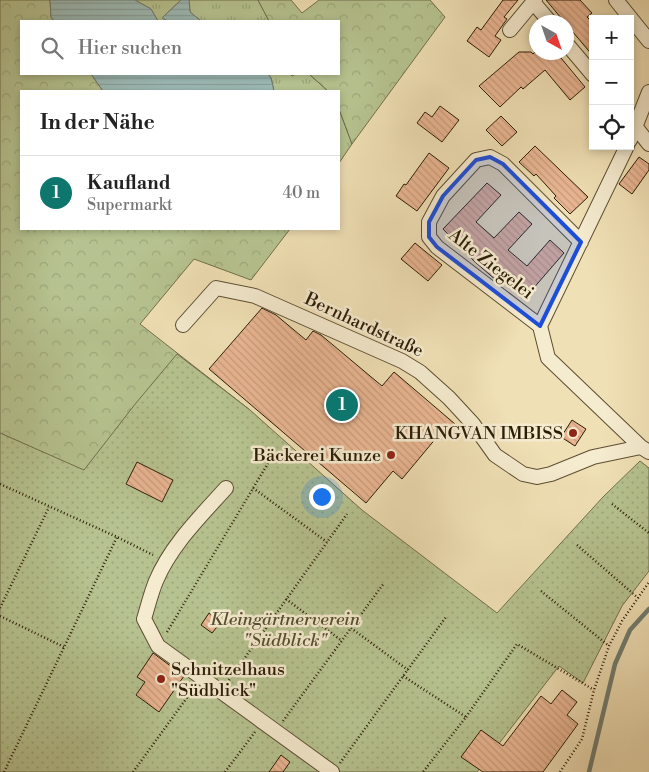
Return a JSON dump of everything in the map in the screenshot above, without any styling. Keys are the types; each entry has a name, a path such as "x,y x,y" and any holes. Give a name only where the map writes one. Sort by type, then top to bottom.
{"street":[{"path":"616,0 649,41"},
{"path":"510,30 534,1 545,15"},
{"path":"574,52 589,70"},
{"path":"634,126 649,92"},
{"path":"634,132 649,144"},
{"path":"625,150 540,326 548,358 645,449"},
{"name":"Alte Ziegelei","path":"540,326 437,247 429,237 429,222 443,196 476,160 490,157 503,164 581,242"},
{"name":"Bernhardstraße","path":"183,325 216,288 255,296 327,327 393,356 420,372 449,398 473,424 495,455 523,474 537,476 551,474 593,457 645,449"},
{"path":"226,488 184,536 166,562 156,581 144,619 158,646 275,732 335,768"}],"path":[{"path":"158,646 270,460"},
{"path":"0,484 117,537 166,562"},
{"path":"253,488 327,542"},
{"path":"612,504 649,533"},
{"path":"0,608 49,507"},
{"path":"221,691 347,514"},
{"path":"4,772 117,537"},
{"path":"577,545 638,598"},
{"path":"560,772 582,738 594,690 609,646 622,621 649,582"},
{"path":"275,732 384,583"},
{"path":"541,590 609,646"},
{"path":"286,600 342,640"},
{"path":"0,616 64,648"},
{"path":"335,768 446,617"},
{"path":"351,628 408,670"},
{"path":"423,772 466,717 517,644 594,690"},
{"path":"403,676 466,717"},
{"path":"133,772 202,678"},
{"path":"225,772 262,723"}],"highlighted area":[{"path":"490,157 503,164 581,242 540,326 437,247 429,237 429,222 443,196 476,160"}],"green space":[{"path":"0,0 50,0 51,17 53,20 20,20 20,75 92,75 102,90 20,90 20,230 289,230 251,280 194,259 140,324 250,410 84,471 0,433"},
{"path":"135,0 181,0 163,17 167,20 157,20 151,9"},
{"path":"189,0 258,0 268,20 200,20 190,12"},
{"path":"258,0 291,0 302,13 319,0 430,0 445,17 352,144 340,112 340,90 327,90 310,75 340,75 340,20 268,20"},
{"path":"269,75 310,75 327,90 274,90"},
{"path":"340,112 352,144 340,162"},
{"name":"Kleingärtnerverein \"Südblick\"","path":"177,354 250,410 362,510 497,613 603,497 640,461 649,468 649,571 622,606 583,683 559,666 477,772 0,772 0,433 84,470"}],"water":[{"path":"50,0 135,0 151,9 157,20 53,20 51,17"},
{"path":"181,0 189,0 190,12 200,20 166,20 162,18"},
{"path":"92,75 269,75 274,90 102,90"}],"building":[{"path":"503,0 518,0 504,17 507,19 495,36 501,40 489,57 467,41 477,27 481,30"},
{"path":"546,0 580,0 592,13 587,17 589,19 589,51 574,33 574,15 559,15"},
{"path":"519,52 529,52 529,60 563,60 585,87 570,100 545,70 523,89 521,87 500,107 479,86"},
{"path":"440,106 459,120 442,142 417,123 425,112 432,117"},
{"path":"501,116 517,132 502,146 486,130"},
{"path":"535,146 588,197 570,214 554,198 556,196 536,174 534,176 519,162"},
{"path":"429,153 449,168 417,211 396,196"},
{"path":"639,157 649,164 649,170 632,194 619,184"},
{"path":"487,183 501,195 476,222 494,238 519,212 532,224 508,250 527,266 550,240 564,253 525,298 500,277 497,281 475,262 443,229"},
{"path":"415,243 442,265 428,281 401,259"},
{"path":"262,308 276,315 306,340 313,331 321,335 382,386 394,372 455,424 441,440 437,437 402,479 393,471 366,503 209,369"},
{"name":"KHANGVAN IMBISS","path":"572,420 586,429 575,446 561,437"},
{"path":"137,462 173,480 162,502 126,484"},
{"path":"209,613 221,622 212,633 201,625"},
{"name":"Schnitzelhaus \"Südblick\"","path":"153,653 184,676 159,712 136,695 145,682 137,677"},
{"path":"562,690 577,702 567,715 578,724 543,772 483,772 461,757 481,730 503,746 541,696 551,704"},
{"path":"281,755 290,762 283,772 269,772"}],"waterway":[{"path":"589,772 615,664 630,630 649,609"}],"place":[{"name":"Kaufland","path":"342,405"},
{"name":"KHANGVAN IMBISS","path":"573,433"},
{"name":"Bäckerei Kunze","path":"391,455"},
{"name":"Schnitzelhaus \"Südblick\"","path":"161,679"}]}
